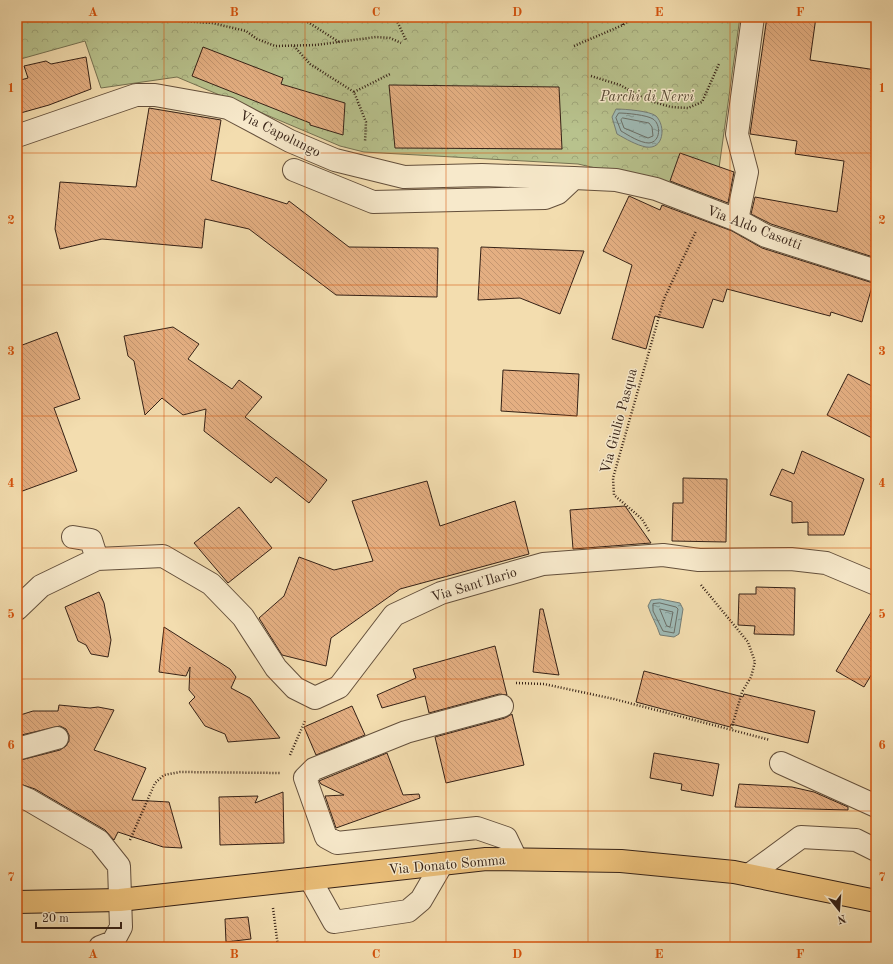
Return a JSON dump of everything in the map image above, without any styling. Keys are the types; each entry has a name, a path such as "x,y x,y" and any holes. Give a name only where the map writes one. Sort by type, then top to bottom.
{"main road":[{"name":"Via Donato Somma","path":"17,902 120,900 486,859 621,862 748,875 876,901"}],"street":[{"path":"737,220 747,172 737,134 753,17"},
{"name":"Via Capolungo","path":"17,136 136,95 155,95 228,108 290,141 335,160 404,177 482,175 574,178 616,180 656,189"},
{"name":"Via Capolungo","path":"294,170 373,202 545,198 558,193 574,178"},
{"name":"Via Aldo Casotti","path":"656,189 737,220 766,236 876,271"},
{"path":"73,537 91,540 96,559"},
{"name":"Via Sant'Ilario","path":"315,698 339,687 394,615 441,593 543,564 663,555 699,560 791,559 826,563 876,584"},
{"path":"17,609 41,586 96,559 163,556 211,584 243,617 276,668 295,688 315,698"},
{"path":"502,706 406,732 314,769 306,778 326,837 337,843 477,828 506,838 516,859"},
{"path":"17,749 57,738"},
{"path":"781,763 876,806"},
{"path":"17,795 29,800 99,841 119,866 120,927 113,942 100,947"},
{"path":"748,875 801,837 856,840 876,850"},
{"path":"310,879 334,922 408,911 421,900 442,864"}],"path":[{"path":"116,17 212,23 246,31 257,40 275,46 339,42 376,37 390,38 401,43"},
{"path":"300,17 339,42"},
{"path":"395,17 406,40"},
{"path":"623,17 623,25"},
{"path":"574,46 623,25 633,17"},
{"path":"294,46 310,64 354,92 366,122 364,168"},
{"path":"591,76 620,85 646,100 671,107 688,108 702,102 719,65 720,57"},
{"path":"354,92 390,74"},
{"name":"Via Giulio Pasqua","path":"663,555 642,519 614,495 613,478 664,299 706,209"},
{"path":"700,585 748,642 755,662 751,677 742,692 732,730"},
{"path":"288,760 315,698"},
{"path":"282,773 285,766"},
{"path":"270,884 278,947"}],"green space":[{"name":"Parchi di Nervi","path":"17,17 740,17 714,204 662,183 578,164 364,152 340,146 177,77 101,88 85,41 17,60"}],"water":[{"path":"616,109 643,112 656,116 661,125 662,131 662,136 657,145 646,147 617,134 612,117"},
{"path":"660,599 680,603 683,609 679,634 674,637 660,635 649,610 648,606 651,600"}],"building":[{"path":"767,17 816,17 810,60 876,70 876,258 771,224 751,214 755,197 837,212 844,161 795,154 797,141 750,134"},
{"path":"203,47 283,78 281,84 345,103 343,135 310,125 310,123 192,76"},
{"path":"86,57 91,89 49,105 17,114 17,81 28,78 24,66 46,61 51,64"},
{"path":"389,85 559,87 562,149 395,148"},
{"path":"149,108 221,120 211,180 287,204 289,201 349,247 438,248 437,297 336,295 249,229 205,219 202,248 102,239 60,249 55,229 60,182 136,187"},
{"path":"680,153 734,172 728,203 670,181"},
{"path":"629,196 660,210 662,205 732,231 762,248 873,283 862,322 831,312 830,316 727,289 723,302 713,299 703,328 655,316 646,349 612,339 632,265 603,251"},
{"path":"481,247 584,251 560,314 520,298 478,300"},
{"path":"173,327 199,344 188,359 232,389 239,380 262,397 245,417 327,480 309,503 276,477 271,483 204,431 206,409 183,415 162,398 145,415 134,361 128,356 124,336"},
{"path":"57,332 80,399 54,408 77,471 17,493 17,347"},
{"path":"503,370 579,374 577,416 501,411"},
{"path":"848,374 876,388 876,440 827,415"},
{"path":"802,451 864,479 844,535 808,535 808,522 792,523 792,502 770,495 782,469 794,474"},
{"path":"683,478 727,479 726,542 672,541 673,503 683,503"},
{"path":"427,481 440,526 515,501 529,554 400,589 331,638 326,666 282,655 259,618 284,596 299,557 334,570 373,561 352,501"},
{"path":"625,506 651,543 573,549 570,510"},
{"path":"239,507 272,548 228,583 194,543"},
{"path":"756,587 795,588 794,635 754,634 755,626 738,625 739,594 756,594"},
{"path":"99,592 104,603 111,640 108,657 91,654 86,645 78,641 65,607"},
{"path":"876,604 876,667 864,687 836,671"},
{"path":"540,609 543,609 559,675 533,672"},
{"path":"164,627 230,669 236,677 231,688 250,698 280,738 228,742 225,734 205,726 189,703 195,697 189,690 190,667 186,676 159,672"},
{"path":"495,646 507,695 499,694 429,713 425,696 382,708 377,695 416,678 413,669"},
{"path":"644,671 743,697 744,694 815,711 808,743 731,724 730,727 636,702"},
{"path":"59,705 90,708 98,707 114,710 94,750 146,768 132,800 169,802 182,848 163,847 118,832 114,840 105,830 35,789 17,783 17,761 60,750 66,746 69,741 69,735 66,729 60,726 17,736 17,716 33,711 58,711"},
{"path":"352,706 365,735 316,755 304,727"},
{"path":"512,714 524,765 446,783 435,737 505,718"},
{"path":"387,753 403,795 419,794 420,798 336,828 325,796 344,795 321,784 319,781"},
{"path":"654,753 719,764 713,796 681,790 682,784 650,778"},
{"path":"739,784 792,787 814,792 848,807 848,810 735,807"},
{"path":"283,792 284,843 220,845 219,797 258,796 255,803"},
{"path":"248,917 251,939 226,942 225,919"}]}
